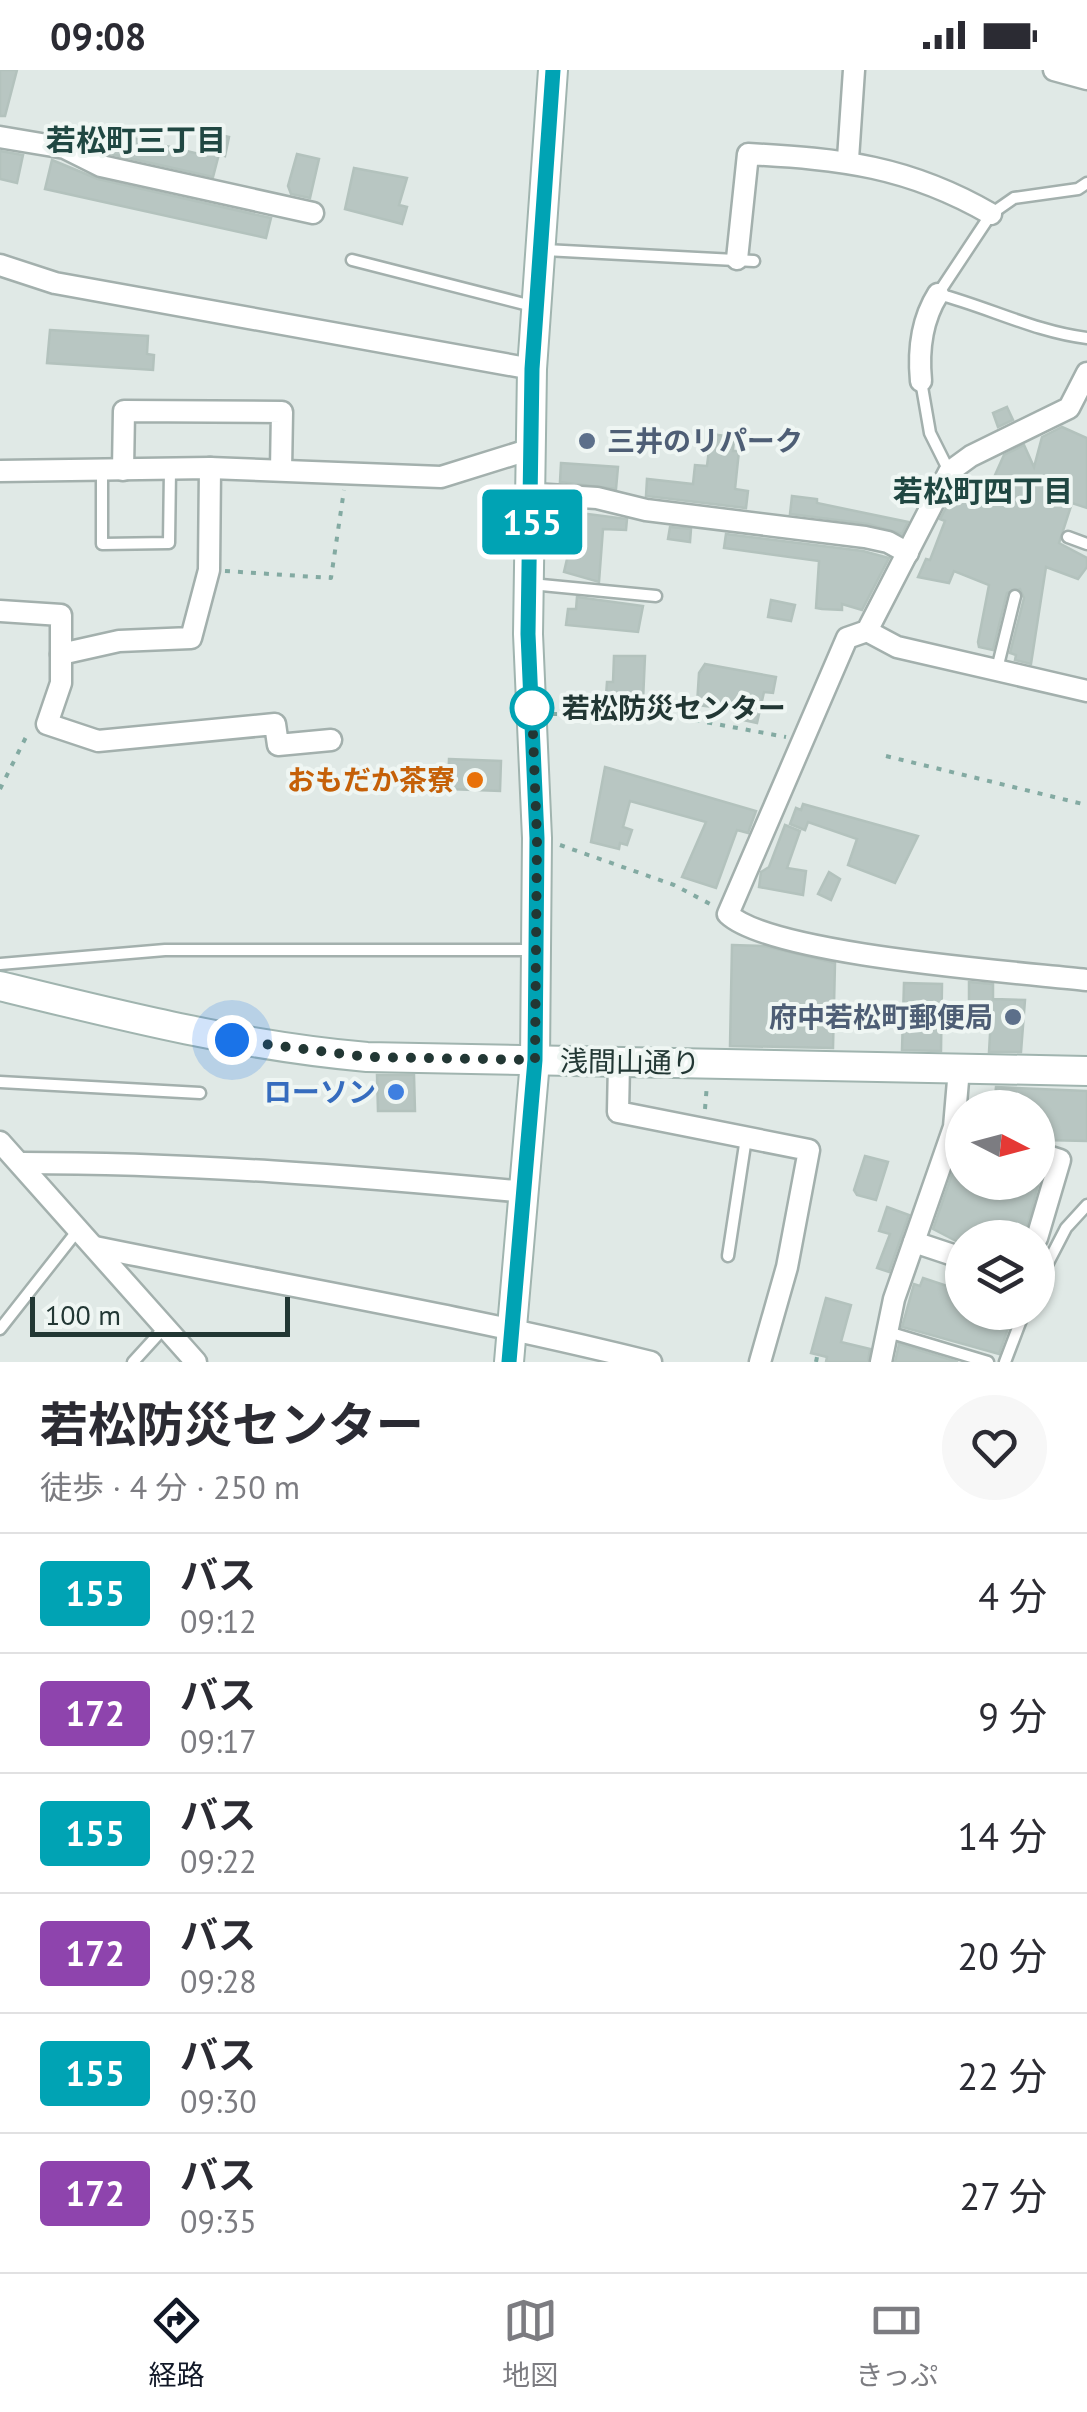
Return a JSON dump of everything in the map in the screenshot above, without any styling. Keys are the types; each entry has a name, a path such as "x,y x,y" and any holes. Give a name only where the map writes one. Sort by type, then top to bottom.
{"main road":[{"path":"509,1362 535,1060 538,950 530,584 532,369 544,250 553,70"},
{"name":"浅間山通り","path":"0,986 174,1029 277,1048 368,1057 1087,1070"}],"street":[{"path":"848,159 854,70"},
{"path":"1060,71 1087,78"},
{"path":"0,137 65,148 101,166 313,213"},
{"path":"745,260 748,154 848,159 946,189 991,214"},
{"path":"0,265 55,283 532,369"},
{"path":"920,381 918,353 928,310 938,294"},
{"path":"867,632 950,472 971,456 1069,408 1087,373"},
{"path":"112,469 124,411 282,412 281,470"},
{"path":"0,471 210,468 441,478 531,449"},
{"path":"61,654 119,641 191,638 209,570 210,468"},
{"path":"533,494 597,498 646,510 864,538 888,542 908,553"},
{"path":"0,611 61,615 61,682 47,724 98,741 275,724 278,745 331,740"},
{"path":"1087,691 897,647 867,632 847,638 728,914 743,928 797,943 1087,980"},
{"path":"619,1063 618,1112 809,1150 787,1267 760,1362"},
{"path":"958,1069 958,1090"},
{"path":"0,1142 196,1362"},
{"path":"881,1362 914,1242 945,1162"},
{"path":"22,1163 128,1163 365,1176 524,1192"},
{"path":"914,1242 945,1252"},
{"path":"95,1248 348,1300 511,1327 651,1362"}],"lane":[{"path":"1087,183 1078,189 1014,198 991,214 938,294 990,308 1037,327 1087,338"},
{"path":"544,250 642,258 745,260"},
{"path":"352,260 538,308"},
{"path":"920,381 930,434 950,472"},
{"path":"112,469 102,544 169,544 170,470"},
{"path":"1068,537 1087,544"},
{"path":"530,584 656,596"},
{"path":"998,669 1015,596"},
{"path":"0,964 146,951 538,950"},
{"path":"0,1082 200,1093"},
{"path":"728,1256 746,1137"},
{"path":"1055,1249 1066,1228 1087,1206"},
{"path":"2,1323 78,1230"},
{"path":"134,1362 165,1327"},
{"path":"1005,1362 1017,1330"},
{"path":"887,1332 988,1362"}],"path":[{"path":"209,570 331,578 346,476"},
{"path":"533,714 668,716 734,725 802,742"},
{"path":"886,756 1087,805"},
{"path":"537,838 674,885 728,914"},
{"path":"704,1128 708,1064"}],"building":[{"path":"0,70 17,70 5,116 0,116"},
{"path":"79,125 199,154 207,132 229,137 225,156 219,154 213,177 106,153 76,138"},
{"path":"0,151 23,155 17,183 0,179"},
{"path":"297,154 319,159 310,198 291,194 288,186"},
{"path":"52,160 98,179 271,218 266,238 45,189"},
{"path":"354,168 407,178 399,205 407,207 402,224 345,209"},
{"path":"50,330 148,336 147,354 154,355 153,370 47,363"},
{"path":"1007,407 1013,420 998,427 993,413"},
{"path":"1062,427 1087,438 1087,508 1072,503 1059,543 1087,558 1087,567 1078,579 1046,567 1031,664 1015,660 1016,655 1010,653 1024,598 1020,589 1007,593 993,650 979,647 978,642 989,585 954,571 949,583 918,577 926,559 930,560 945,521 940,519 960,482 987,493 1004,455 1024,445 1034,467 1042,437"},
{"path":"711,434 734,437 733,451 739,451 735,489 748,491 746,508 646,496 647,479 693,484 695,465 707,466"},
{"path":"561,463 618,467 616,489 560,482"},
{"path":"792,496 908,522 902,534 868,524 790,514"},
{"path":"549,509 627,519 626,530 603,529 599,582 564,572 575,525 549,525"},
{"path":"670,527 691,529 690,542 668,539"},
{"path":"726,534 863,551 889,558 862,610 842,604 842,610 822,609 816,608 819,561 724,548"},
{"path":"577,597 643,606 638,632 566,625 568,609 576,609"},
{"path":"771,600 795,605 791,621 768,617"},
{"path":"614,656 645,656 643,701 606,696 607,682 613,682"},
{"path":"705,664 776,677 773,693 764,692 757,723 734,718 735,710 697,705 699,673"},
{"path":"449,759 501,761 500,791 448,789"},
{"path":"605,767 756,811 748,833 737,830 716,888 682,877 706,822 630,801 623,827 632,830 627,845 620,843 619,849 591,842"},
{"path":"803,804 918,836 895,883 848,865 857,839 808,822 805,830 790,824 796,808 801,810"},
{"path":"785,825 800,831 787,868 806,871 803,895 759,887 761,872 769,867"},
{"path":"829,872 840,879 831,900 818,894"},
{"path":"732,945 764,946 835,963 833,1048 730,1046"},
{"name":"府中若松町郵便局","path":"969,982 993,984 993,999 1025,1000 1021,1052 989,1052 991,1017 975,1017 969,1003"},
{"path":"904,983 942,984 941,1051 902,1050"},
{"name":"ローソン","path":"377,1075 414,1075 415,1111 378,1111"},
{"path":"996,1087 1087,1091 1087,1141 1055,1140 1055,1090 996,1090"},
{"path":"865,1156 888,1162 876,1200 857,1195 854,1190"},
{"path":"945,1194 945,1200 1034,1200 1029,1220 945,1220 945,1235 933,1229"},
{"path":"887,1207 909,1215 889,1272 877,1268 890,1234 879,1231"},
{"path":"923,1278 945,1285 945,1330 1008,1330 999,1354 902,1327 914,1284 920,1286"},
{"path":"826,1298 851,1305 841,1342 870,1349 868,1362 826,1362 827,1357 811,1353"},
{"path":"899,1344 958,1362 895,1362"}],"bus line":[{"name":"155","path":"509,1362 535,1060 537,838 528,634 532,369 544,250 553,70"}],"place":[{"name":"三井のリパーク","path":"587,441"},
{"name":"若松防災センター","path":"532,708"},
{"name":"おもだか茶寮","path":"475,780"},
{"name":"府中若松町郵便局","path":"1013,1017"},
{"name":"ローソン","path":"396,1092"}],"district":[{"name":"若松町三丁目","path":"136,141"},
{"name":"若松町四丁目","path":"983,492"}],"route":[{"path":"232,1040 368,1057 535,1060 538,950 532,708"}]}
